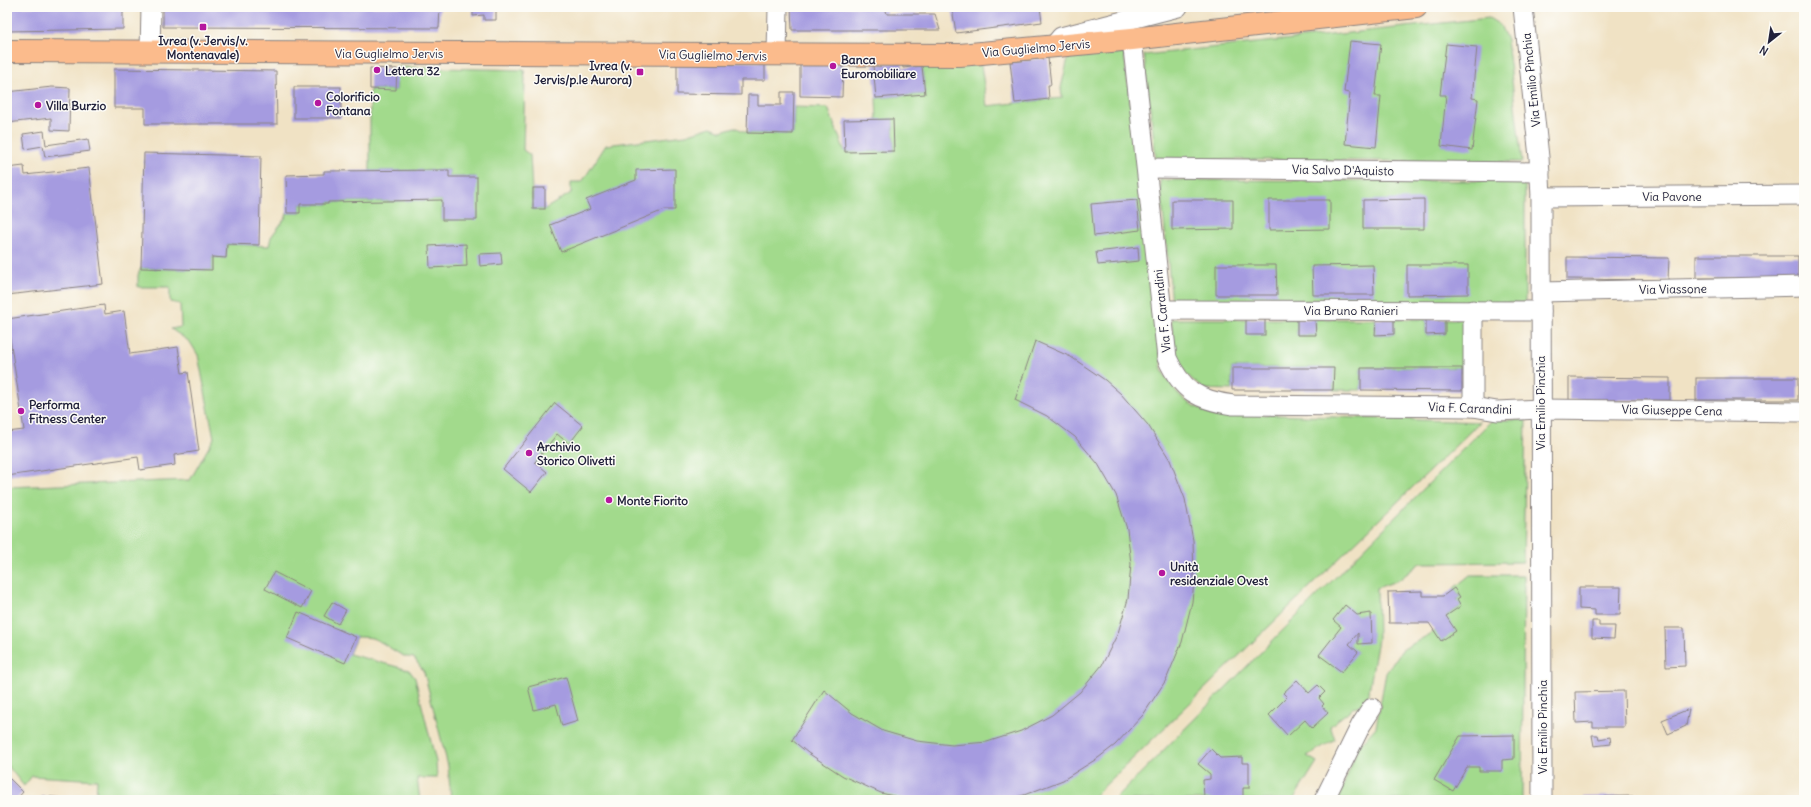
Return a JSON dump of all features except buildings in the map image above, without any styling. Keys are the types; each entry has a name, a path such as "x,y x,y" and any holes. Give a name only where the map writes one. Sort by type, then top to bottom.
{"main road":[{"name":"Via Guglielmo Jervis","path":"7,51 960,55 1132,39 1416,7"}],"street":[{"path":"150,52 151,7"},
{"path":"777,55 778,7"},
{"path":"1053,46 1060,38 1178,7"},
{"name":"Via Emilio Pinchia","path":"1523,7 1540,172 1541,197 1540,409 1542,800"},
{"name":"Via F. Carandini","path":"1132,39 1167,358 1173,372 1181,383 1190,391 1216,403 1233,405 1473,407 1497,411 1540,409"},
{"name":"Via Salvo D'Aquisto","path":"1146,168 1540,172"},
{"name":"Via Pavone","path":"1541,197 1804,195"},
{"name":"Via Viassone","path":"1541,292 1804,286"},
{"name":"Via Bruno Ranieri","path":"1162,310 1541,311"},
{"path":"1473,310 1473,407"},
{"name":"Via Giuseppe Cena","path":"1540,409 1804,412"},
{"path":"1324,800 1372,708"}],"green space":[{"path":"1489,18 1500,25 1507,40 1522,162 1156,159 1144,55"},
{"path":"1124,53 1162,370 1178,393 1184,399 1200,408 1218,413 1480,422 1090,800 451,800 448,766 424,672 414,658 403,656 377,640 362,637 356,637 349,654 409,670 415,678 436,762 437,778 417,778 420,800 96,800 97,780 32,776 24,786 7,765 7,487 190,480 214,438 198,355 190,342 171,329 181,327 180,304 170,302 170,287 138,287 138,275 141,268 212,270 212,257 226,258 227,244 269,246 271,237 286,217 287,213 300,213 300,204 328,204 328,202 442,200 442,220 477,219 476,177 449,177 449,170 370,171 370,89 396,90 397,67 524,70 523,150 530,155 533,209 545,209 571,193 571,182 582,182 606,145 686,135 711,127 721,131 735,127 747,133 793,134 794,107 828,108 845,152 894,151 893,119 877,120 876,98 925,94 922,66 981,65 987,106 1062,98 1061,88 1068,58"},
{"path":"1160,180 1525,181 1525,303 1172,303"},
{"path":"1171,319 1297,319 1297,335 1315,335 1315,319 1376,319 1376,335 1394,334 1394,319 1426,319 1426,335 1445,334 1445,319 1467,319 1467,372 1462,372 1462,368 1361,368 1361,390 1333,390 1333,368 1232,368 1232,390 1203,389 1186,374 1175,351"},
{"path":"1492,420 1526,420 1523,562 1420,563 1399,580 1377,588 1378,639 1367,703 1354,707 1330,726 1335,739 1307,756 1317,762 1293,800 1114,800"},
{"path":"1470,575 1524,575 1522,800 1338,800 1358,747 1376,727 1386,673 1402,650 1435,631 1446,616 1461,606 1457,599 1460,596 1454,588"}],"place":[{"name":"Ivrea (v. Jervis/v. Montenavale)","path":"203,27"},
{"name":"Banca Euromobiliare","path":"833,66"},
{"name":"Lettera 32","path":"377,70"},
{"name":"Ivrea (v. Jervis/p.le Aurora)","path":"640,72"},
{"name":"Colorificio Fontana","path":"318,103"},
{"name":"Villa Burzio","path":"38,105"},
{"name":"Performa Fitness Center","path":"21,411"},
{"name":"Archivio Storico Olivetti","path":"529,453"},
{"name":"Monte Fiorito","path":"609,500"},
{"name":"Unità residenziale Ovest","path":"1162,573"}]}
